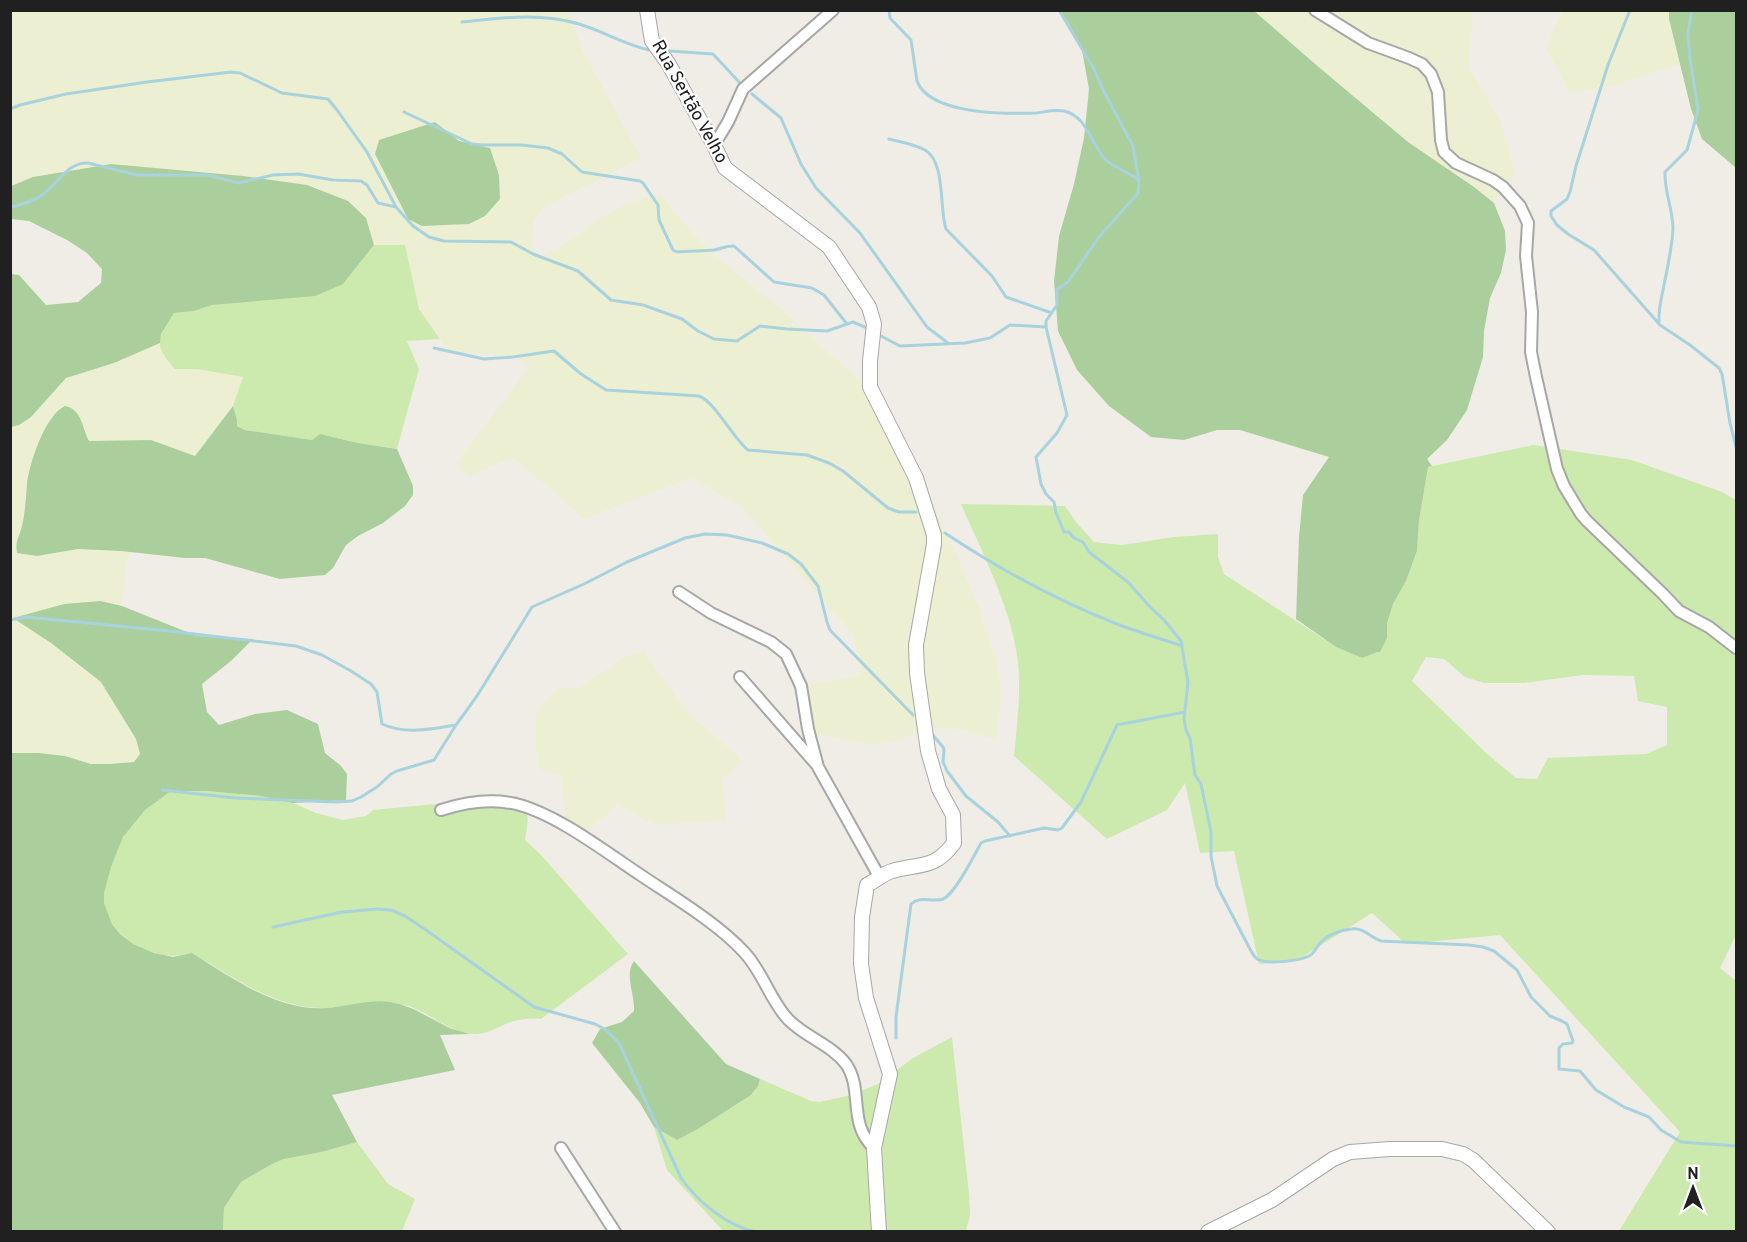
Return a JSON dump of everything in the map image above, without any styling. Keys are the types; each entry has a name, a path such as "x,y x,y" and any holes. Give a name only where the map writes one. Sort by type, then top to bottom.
{"street":[{"name":"Rua Sertão Velho","path":"647,10 652,41 668,63 725,168 829,247 869,306 874,324 870,387 916,478 934,534 916,645 917,673 928,751 939,789 953,815 954,843 946,855 932,864 889,872 880,878"},
{"path":"714,145 728,122 743,89 833,10"},
{"path":"1315,10 1368,43 1422,64 1431,74 1438,92 1444,152 1456,163 1503,187 1520,206 1528,223 1526,256 1532,312 1531,352 1553,458 1564,486 1587,521 1674,606 1689,617 1710,627 1737,648"},
{"path":"679,592 711,613 776,645 786,654 801,686 808,729 818,767"},
{"path":"740,678 818,767 880,878 867,885 862,917 861,964 866,998 890,1074 874,1148 879,1232"},
{"path":"441,810 465,803 485,801 507,802 536,811 577,833 696,913 729,938 744,951 758,969 784,1015 844,1063 853,1078 859,1125 865,1138 874,1148"},
{"path":"561,1148 615,1232"},
{"path":"1208,1232 1272,1200 1333,1159 1350,1152 1430,1148 1452,1150 1473,1160 1548,1232"}],"green space":[{"path":"11,11 568,11 584,54 642,159 544,207 533,222 532,246 542,256 623,205 661,193 671,209 711,252 781,309 874,394 929,491 979,608 997,662 1001,694 996,740 961,729 925,728 899,740 874,745 809,733 808,684 854,677 862,671 853,635 742,507 691,478 584,519 513,457 469,476 456,463 530,366 522,361 491,354 451,353 419,309 405,245 374,245 366,218 348,201 307,185 243,176 111,164 33,177 11,186","holes":["435,122 459,141 490,148 499,175"]},
{"path":"1059,11 1254,11 1408,142 1494,203 1505,231 1506,250 1501,273 1490,298 1484,331 1483,357 1467,410 1447,440 1427,459 1432,466 1428,467 1419,521 1417,551 1406,581 1393,604 1387,623 1387,638 1380,652 1362,658 1336,647 1296,619 1303,495 1329,457 1240,430 1217,430 1184,440 1151,437 1109,406 1077,370 1058,331 1054,281 1059,236 1084,138 1089,89 1082,50 1068,22"},
{"path":"1254,11 1477,11 1473,13 1469,67 1501,123 1516,173 1492,202 1408,142"},
{"path":"1563,11 1669,11 1680,64 1614,85 1570,93 1546,48"},
{"path":"1669,11 1736,11 1736,168 1702,139 1691,109"},
{"path":"435,122 459,141 490,148 499,175 500,199 485,216 469,224 422,226 408,219 375,154 379,140"},
{"path":"111,164 243,176 307,185 348,201 366,218 374,245 343,284 315,296 212,305 194,311 174,313 161,334 160,343 114,363 66,378 31,417 11,427 11,274 19,275 46,305 78,302 101,283 102,269 87,253 67,240 29,221 11,219 11,186 33,177"},
{"path":"374,245 405,245 419,309 440,339 407,341 419,369 397,449 320,434 312,440 245,430 237,426 233,406 243,377 197,369 175,369 160,348 163,329 173,313 343,284"},
{"path":"160,343 175,369 197,369 243,377 233,406 195,456 151,440 89,441 81,422 54,414 43,433 30,468 22,526 15,542 37,556 78,549 131,551 121,606 100,601 64,604 14,618 101,682 136,739 140,754 134,762 91,764 65,756 11,753 10,427 19,425 31,417 66,378 114,363"},
{"path":"65,406 78,415 89,441 151,440 195,456 233,406 237,426 245,430 312,440 320,434 397,449 413,486 413,495 405,506 383,523 346,545 333,568 325,575 280,579 205,558 121,551 78,549 37,556 17,553 28,475 35,453 51,419"},
{"path":"1533,445 1632,460 1722,492 1736,500 1736,935 1720,968 1736,981 1736,1231 1619,1231 1680,1132 1500,935 1406,944 1372,913 1296,961 1259,964 1234,851 1200,853 1185,783 1167,810 1107,839 1014,756 1019,680 1017,655 1008,617 994,578 961,504 1065,506 1094,542 1122,545 1174,537 1218,534 1218,557 1224,574 1336,647 1362,658 1380,650 1387,638 1387,623 1393,604 1406,581 1417,551 1419,521 1428,467","holes":["1426,657 1444,659 1465,677 1484,683 1524,683 1583,675 1634,676 1638,701 1667,707 1667,745 1646,754 1548,758 1537,779 1516,778 1486,753 1412,681"]},
{"path":"100,601 122,606 197,636 253,639 231,661 202,684 207,712 219,725 255,714 287,710 318,724 325,753 347,774 346,800 293,803 261,796 206,791 171,791 145,810 123,837 111,867 104,893 104,903 112,924 120,934 133,944 154,953 173,957 192,953 256,991 290,1004 308,1008 326,1008 390,1002 414,1010 452,1029 470,1034 440,1035 455,1070 332,1095 357,1142 322,1152 284,1159 241,1182 224,1208 223,1231 11,1231 11,753 65,756 91,764 134,762 140,754 136,739 101,682 51,643 13,618 64,604"},
{"path":"644,652 690,715 736,754 742,762 722,779 726,820 655,825 617,804 605,817 584,832 566,825 561,776 538,769 535,727 537,710 558,687 577,688 629,655"},
{"path":"171,791 206,791 261,796 291,802 316,813 343,820 366,816 373,810 517,796 527,816 525,840 541,855 628,954 541,1019 514,1021 480,1034 466,1033 448,1027 416,1009 397,1004 376,1003 322,1008 304,1006 270,996 238,981 192,953 165,955 139,947 121,934 111,922 105,908 105,886 122,839 142,813"},
{"path":"634,961 726,1064 760,1079 751,1095 677,1140 654,1127 640,1103 592,1043 600,1029 622,1022 634,1011 630,972"},
{"path":"952,1037 969,1194 970,1215 966,1231 723,1231 667,1170 654,1127 677,1140 751,1095 760,1079 811,1101 820,1102 851,1095 878,1084 913,1058"},
{"path":"357,1142 388,1184 415,1199 402,1231 223,1232 224,1208 241,1182 284,1159 322,1152"}],"waterway":[{"path":"889,10 890,18 911,40 917,81 925,92 937,100 971,110 1023,113 1057,110 1072,114 1083,124 1105,159 1138,180"},
{"path":"1059,10 1094,69 1133,146 1139,182 1138,193 1099,237 1068,282 1057,289 1057,305 1046,321 1067,415 1057,433 1036,457 1041,484 1046,494 1054,502 1064,532 1069,532 1074,538 1083,542 1089,552 1129,583 1181,641 1188,682 1184,719 1190,738 1195,775 1201,784 1211,832 1211,856 1217,886 1252,952 1257,959 1262,961 1283,962 1304,958 1311,955 1321,942 1331,935 1343,930 1355,929 1381,941 1469,945 1494,951 1517,970 1531,997 1550,1016 1567,1024 1573,1041 1559,1048 1559,1069 1580,1071 1596,1090 1624,1107 1649,1117 1661,1130 1681,1142 1736,1146"},
{"path":"1630,10 1608,65 1570,192 1567,199 1551,211 1551,216 1557,225 1568,234 1594,250 1660,325 1719,368 1736,447"},
{"path":"1659,322 1673,229 1665,172 1687,150 1698,109 1688,32 1692,10"},
{"path":"462,22 520,17 564,20 649,50"},
{"path":"670,51 713,54 740,83"},
{"path":"10,109 66,94 147,82 231,72 240,73 282,93 328,99 367,152 396,207 413,226 429,237 444,241 511,242 533,254 578,271 611,300 643,305 682,319 714,339 737,341 760,326 827,331 853,322 867,328"},
{"path":"752,94 781,118 801,164 816,188 860,233 927,327 948,343"},
{"path":"404,112 472,144 548,148 562,154 582,172 640,181 658,205 659,220 673,250 677,252 709,250 734,246 774,282 812,288 824,295 847,324"},
{"path":"889,139 921,148 932,156 939,175 946,229 992,276 1006,297 1052,313"},
{"path":"10,208 39,197 68,170 88,163 137,175 207,175 239,183 273,175 298,174 333,180 361,181 367,185 378,203 396,207"},
{"path":"881,336 900,346 965,343 990,338 1010,325 1046,327"},
{"path":"434,348 484,359 554,351 581,374 606,390 699,396 711,405 748,450 807,455 829,463 843,471 888,508 899,512 916,512"},
{"path":"945,533 1007,571 1072,605 1117,624 1182,646"},
{"path":"162,790 235,798 336,802 352,801 361,797 391,774 434,760 532,607 627,562 685,538 705,534 727,535 762,543 788,554 801,564 818,586 830,630 913,715"},
{"path":"10,620 26,617 296,646 322,655 371,684 377,692 382,724 409,730 456,725"},
{"path":"896,1038 896,1017 911,904 919,900 939,900 948,896 964,874 981,843 1044,828 1058,830 1062,828 1081,802 1117,725 1185,712"},
{"path":"931,733 943,747 943,762 947,771 966,796 998,822 1010,836"},
{"path":"273,927 342,912 391,910 426,930 534,1007 595,1024 606,1030 619,1043 681,1178 714,1212 734,1224 756,1232"}]}
